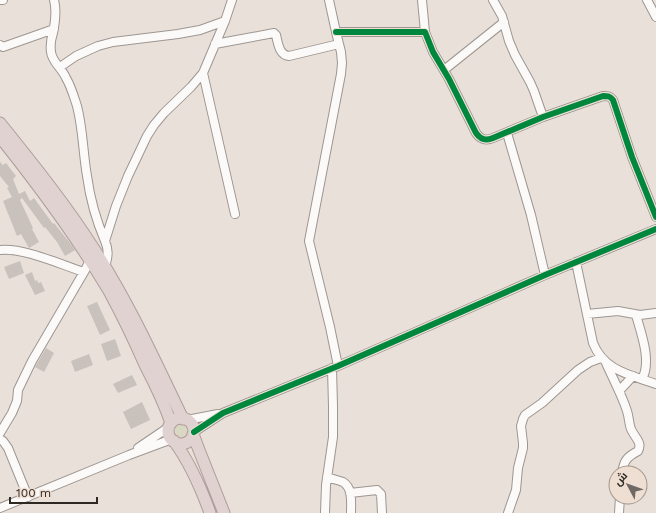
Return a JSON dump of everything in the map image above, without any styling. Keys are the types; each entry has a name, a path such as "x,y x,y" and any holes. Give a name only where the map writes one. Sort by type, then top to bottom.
{"highway":[{"path":"0,123 39,171 105,267 134,319 185,419 193,426 199,450 224,513"},
{"path":"0,137 51,203 109,292 164,403 170,425"},
{"path":"185,419 175,420 170,425 168,431 169,436 187,461 204,495 210,513"},
{"path":"173,440 177,443 185,443 189,441 194,433"}],"street":[{"path":"54,0 54,29 50,46 51,53 52,58 66,78 81,123 88,186 96,219 107,247 108,255 105,267"},
{"path":"105,241 118,200 147,136 164,113 203,73 225,21 232,0"},
{"path":"325,513 327,477 333,437 335,367 330,327 309,241 341,74 342,58 329,0"},
{"path":"422,0 425,32 433,52 479,137 487,140 543,116 603,96 610,97 613,100 632,157 656,217"},
{"path":"493,0 502,16 509,41 530,82 543,116"},
{"path":"647,0 656,17"},
{"path":"60,68 76,56 98,46 112,42 200,30 225,21"},
{"path":"444,70 504,22"},
{"path":"0,45 3,47 54,29"},
{"path":"336,32 425,32"},
{"path":"215,44 274,33 282,53 285,56 339,44"},
{"path":"203,73 235,214"},
{"path":"506,133 531,215 545,275"},
{"path":"194,433 223,413 335,367 545,275 656,229"},
{"path":"0,250 27,253 84,272"},
{"path":"0,433 12,413 17,401 18,390 32,361 90,261"},
{"path":"576,262 593,343 619,391 628,413 630,428 640,445 638,451 630,455 624,465"},
{"path":"587,314 618,311 636,315 644,315 656,312"},
{"path":"636,315 645,349 646,362 645,372 642,379"},
{"path":"508,513 516,490 518,468 523,448 521,426 523,419 578,370 590,362 603,360 618,370 656,384"},
{"path":"619,391 633,376"},
{"path":"185,419 223,413"},
{"path":"129,454 170,425"},
{"path":"0,439 8,448 28,497"},
{"path":"0,508 129,454 173,440"},
{"path":"327,477 344,483 348,487 350,493 351,513"},
{"path":"350,493 377,490 381,494 382,513"}],"shaded area":[{"path":"181,423 187,426 190,432 187,438 181,441 175,438 172,432 175,426"}],"building":[{"path":"0,162 3,165 6,163 16,176 13,179 19,194 25,191 30,201 34,198 75,250 65,256 57,242 45,227 44,228 22,198 20,200 39,242 29,248 21,234 17,236 3,201 12,197 7,188 9,187 0,176"},
{"path":"20,261 24,273 9,279 4,267"},
{"path":"32,272 35,281 37,280 38,283 41,282 45,291 35,295 25,275"},
{"path":"97,302 110,330 100,335 87,306"},
{"path":"115,339 121,356 107,361 101,344"},
{"path":"46,348 54,353 44,372 35,367"},
{"path":"89,354 93,365 75,372 71,361"},
{"path":"132,375 137,385 118,393 113,384"},
{"path":"142,402 150,420 131,429 123,412"}],"cycle path":[{"path":"336,32 425,32 433,52 449,79 476,133 486,140 543,117 603,96 610,97 613,100 632,157 656,217"},
{"path":"194,432 223,413 338,366 545,275 656,229"}]}
